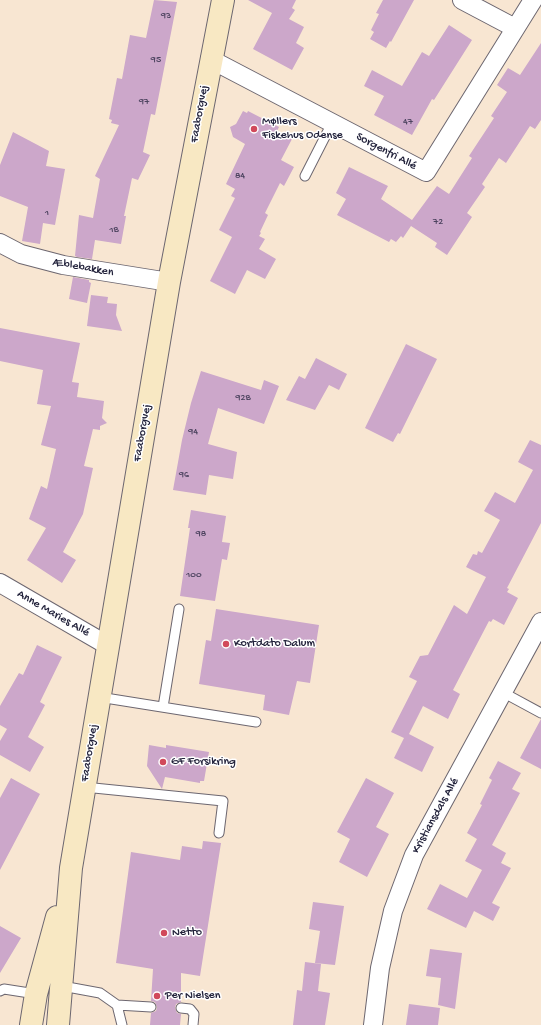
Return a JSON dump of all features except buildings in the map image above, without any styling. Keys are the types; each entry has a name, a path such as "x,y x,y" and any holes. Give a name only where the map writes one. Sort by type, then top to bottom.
{"main road":[{"name":"Faaborgvej","path":"58,1025 71,868 84,787 169,282 210,59 223,0"},
{"name":"Faaborgvej","path":"31,1025 36,994 71,868"}],"street":[{"path":"462,0 515,28"},
{"name":"Sorgenfri Allé","path":"210,59 426,172 533,0"},
{"name":"Æblebakken","path":"0,243 21,254 63,266 169,282"},
{"name":"Anne Maries Allé","path":"0,583 107,645"},
{"name":"Kristiansdals Allé","path":"373,1025 380,968 393,911 414,855 504,693 541,622"}],"lane":[{"path":"305,176 332,123"},
{"path":"163,707 179,609"},
{"path":"504,693 541,714"},
{"path":"99,697 256,722"},
{"path":"84,787 223,801 219,833"},
{"path":"62,986 100,993 117,1005 151,1006"},
{"path":"0,991 4,989 36,994"},
{"path":"117,1005 122,1025"},
{"path":"181,1008 190,1009 194,1014 193,1025"}],"place":[{"name":"Møllers Fiskehus Odense","path":"254,129"},
{"name":"Kortdato Dalum","path":"226,644"},
{"name":"GF Forsikring","path":"163,762"},
{"name":"Netto","path":"164,933"},
{"name":"Per Nielsen","path":"157,996"}]}
